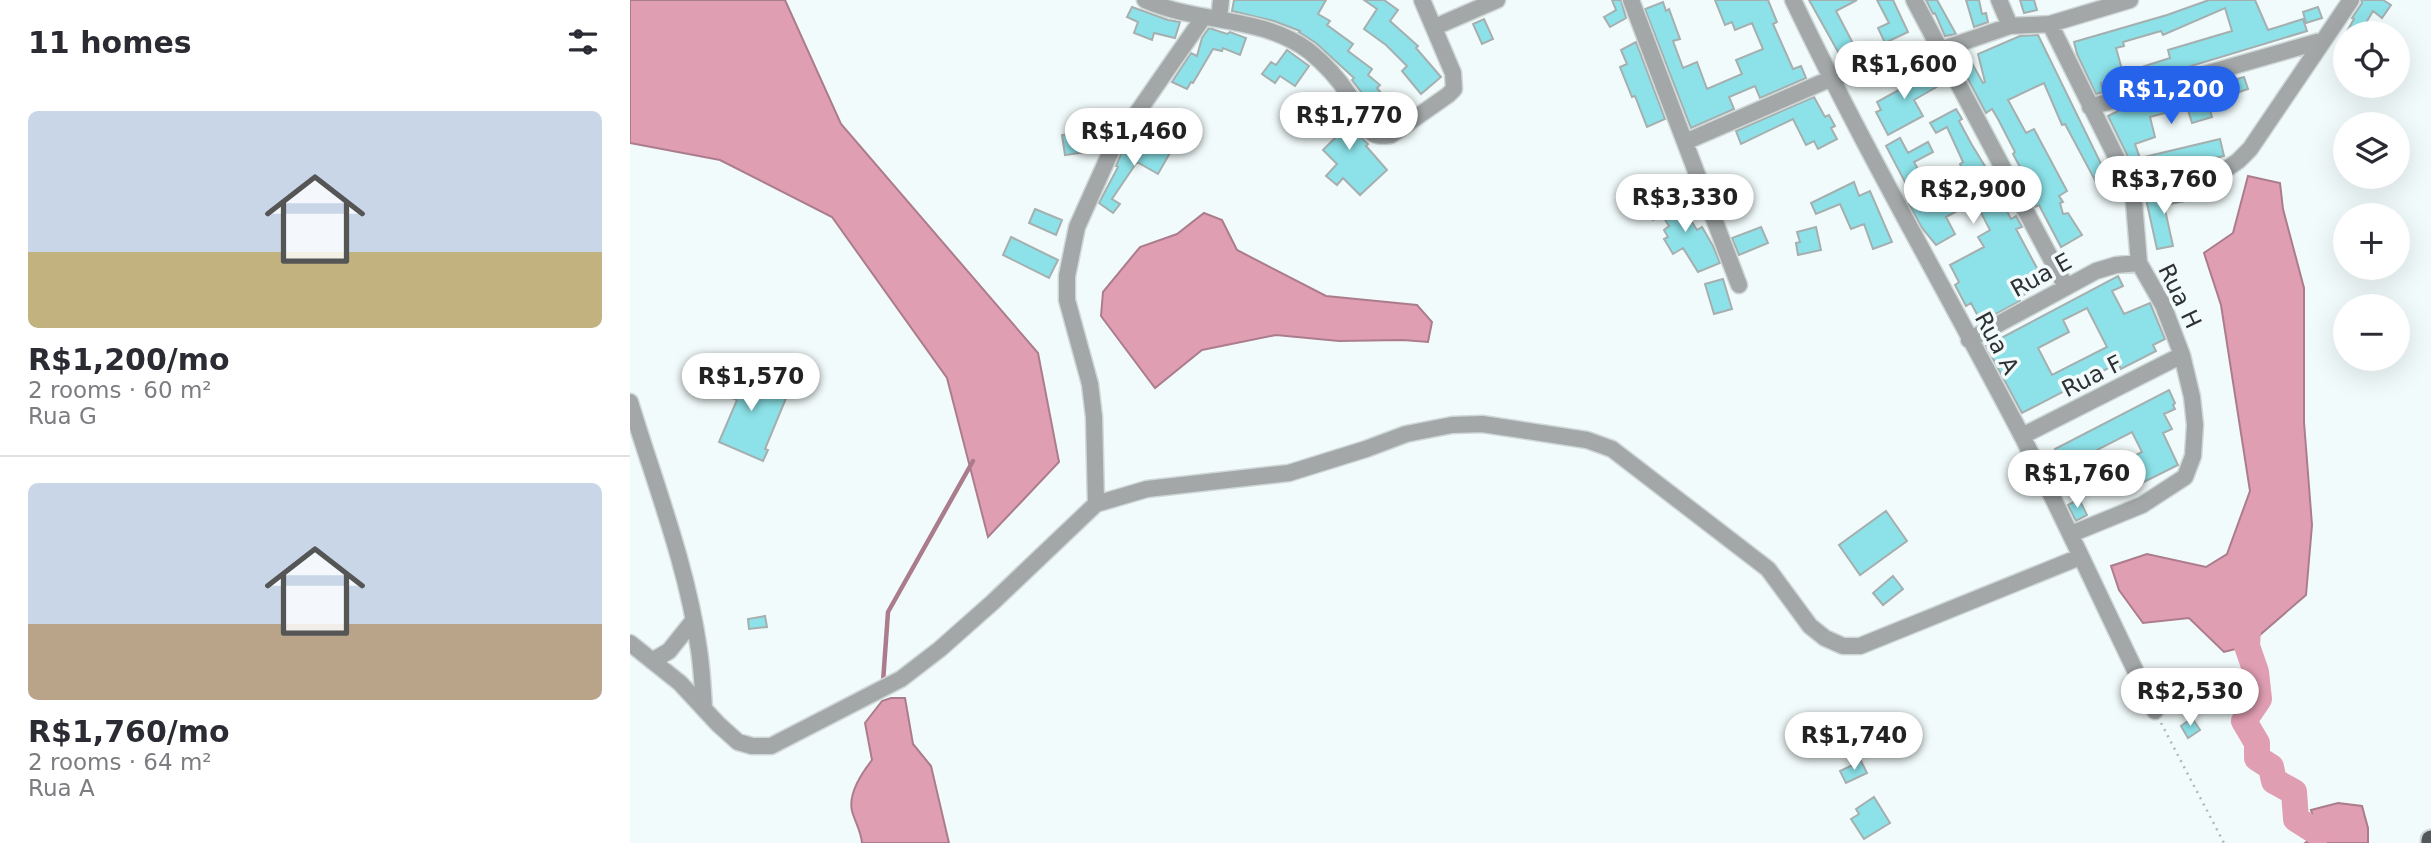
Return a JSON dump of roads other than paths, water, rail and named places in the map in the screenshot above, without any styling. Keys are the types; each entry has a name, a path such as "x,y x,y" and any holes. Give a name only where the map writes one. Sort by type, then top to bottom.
{"street":[{"path":"1145,0 1211,18 1254,25 1280,35 1306,50 1332,71 1349,94 1367,129 1381,136 1391,135 1454,89 1455,82 1422,0"},
{"path":"1096,505 1094,417 1090,384 1067,300 1067,276 1077,227 1112,149 1211,18 1221,0"},
{"path":"1435,27 1497,0"},
{"path":"1631,0 1739,285"},
{"name":"Rua A","path":"1793,0 1830,79 2022,436 2155,711"},
{"path":"1914,0 2066,287"},
{"path":"1999,0 2010,26"},
{"path":"1685,142 1830,79 1940,50 2010,26 2050,24 2095,5 2130,0"},
{"path":"2133,191 2225,170 2238,161 2250,149 2351,0"},
{"name":"Rua H","path":"2050,24 2133,191 2138,263 2163,304 2182,355 2192,397 2195,425 2193,456 2185,477 2142,505 2071,534"},
{"path":"2090,107 2324,40"},
{"name":"Rua E","path":"1969,340 2096,271 2138,263"},
{"name":"Rua F","path":"2022,436 2182,355"},
{"path":"630,402 660,490 693,621 699,650 704,709"},
{"path":"630,643 680,683 738,742 752,746 771,746 901,679 975,618 1096,505 1147,489 1289,473 1406,434 1452,425 1482,424 1587,440 1612,449 1757,560 1778,581 1810,626 1825,638 1843,646 1860,646 2080,557"},
{"path":"652,661 669,651 693,621"}],"waterway":[{"path":"883,682 888,612 973,461"},
{"path":"2249,613 2247,646 2256,672 2259,699 2244,721 2257,743 2257,758 2271,767 2274,781 2294,792 2296,819 2318,833"}]}
